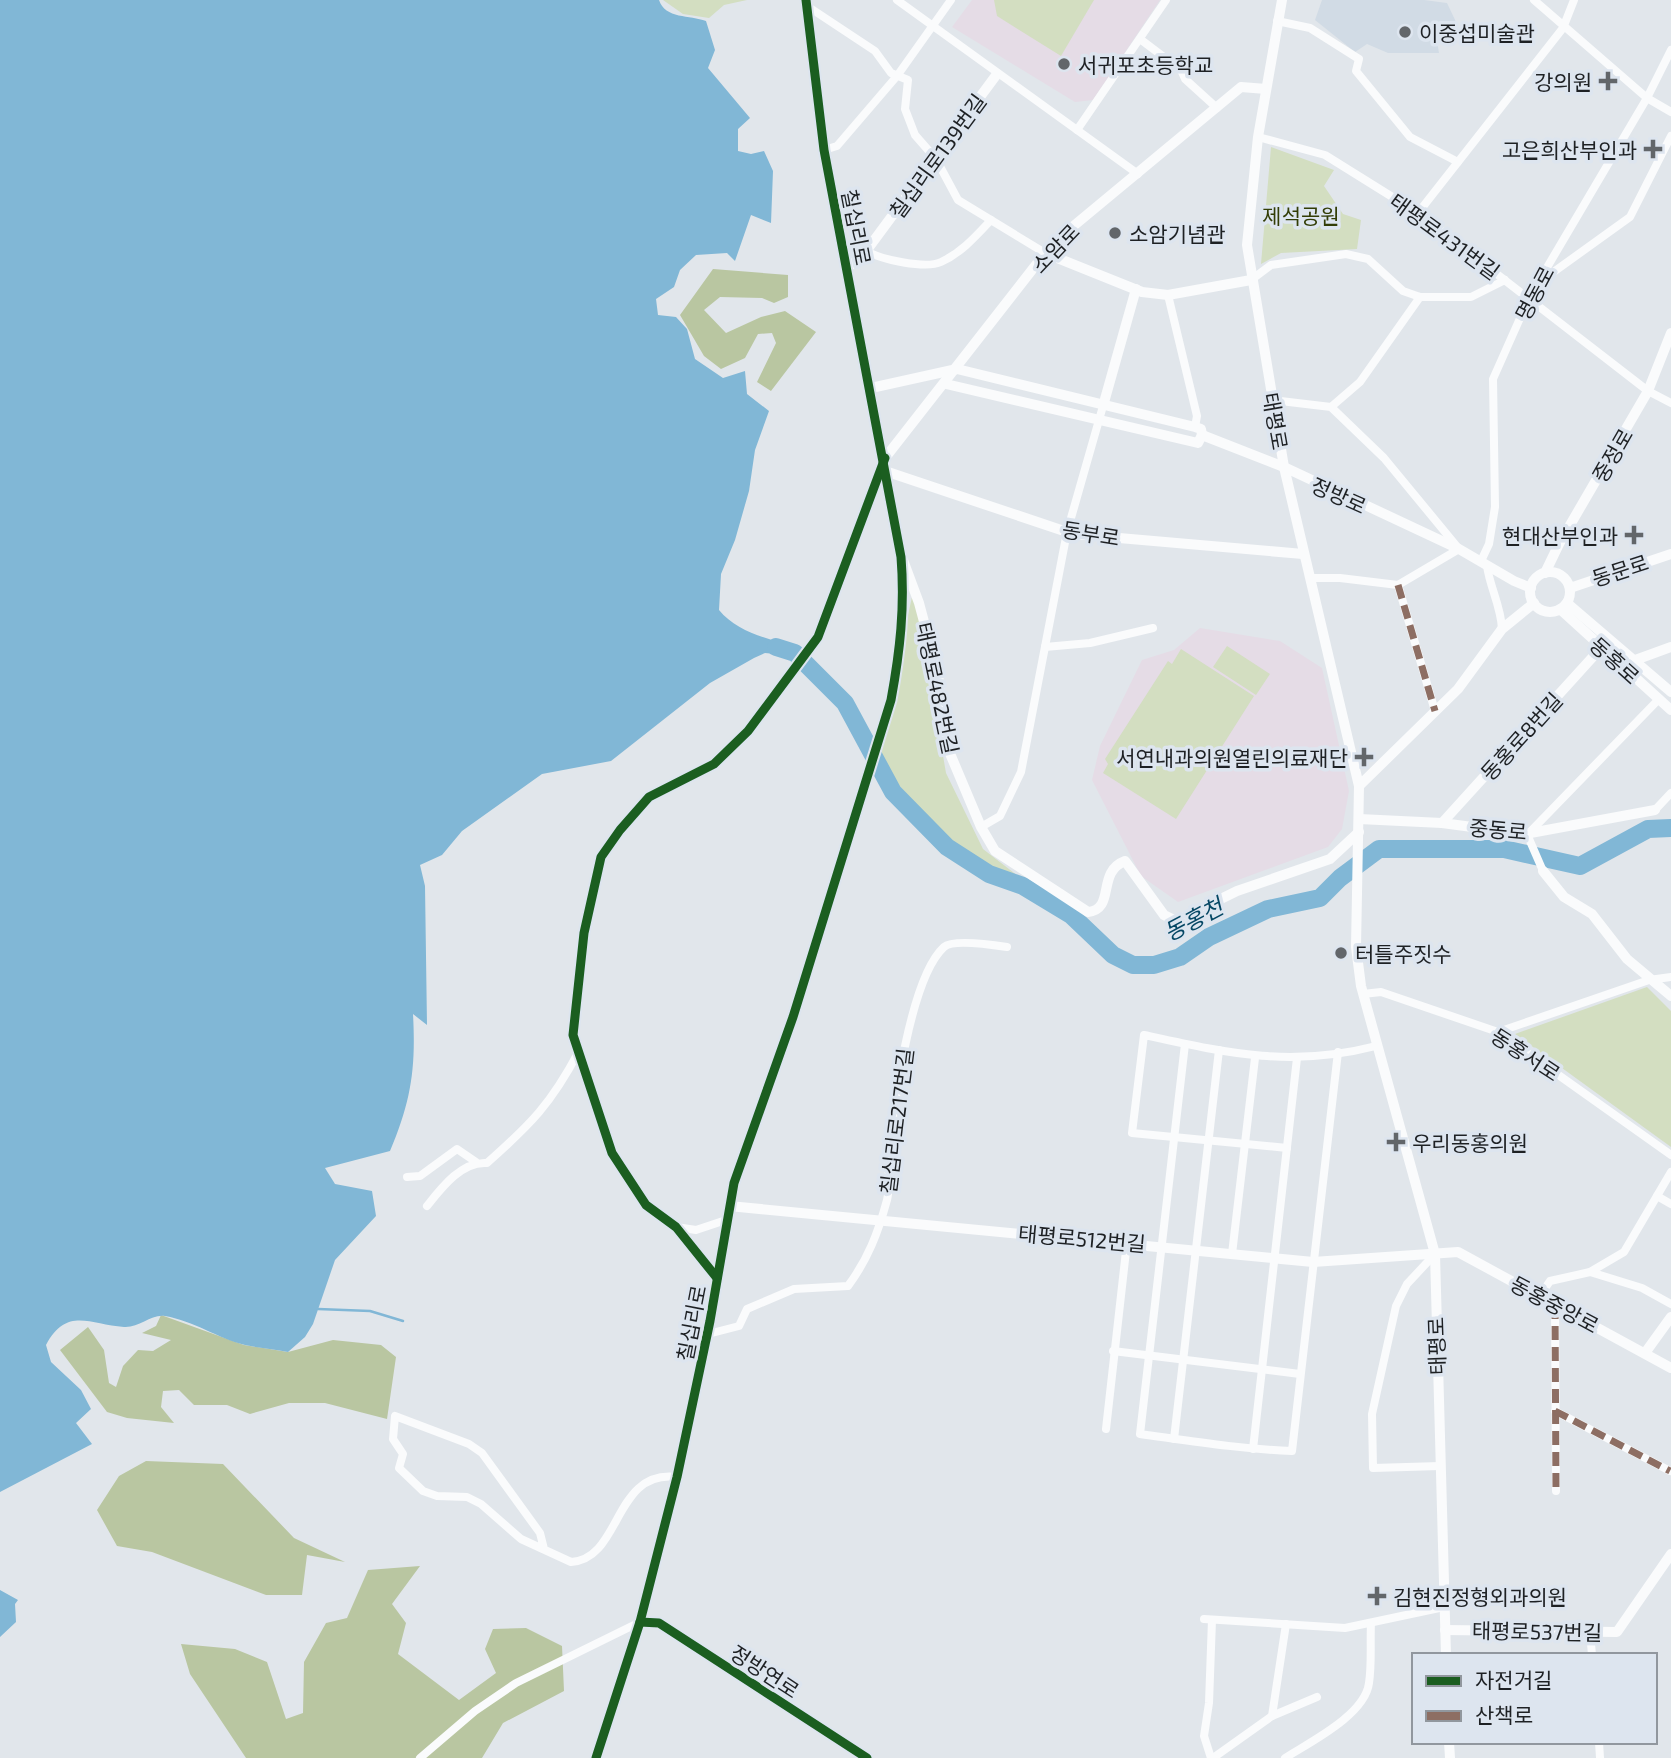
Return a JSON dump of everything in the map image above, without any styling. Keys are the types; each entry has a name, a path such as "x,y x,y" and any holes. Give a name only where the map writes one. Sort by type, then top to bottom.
{"main road":[{"name":"태평로","path":"1282,0 1258,137 1247,245 1284,467 1359,786 1356,947 1363,994 1435,1254 1446,1653"},
{"name":"칠십리로","path":"640,1622 677,1477 708,1334 729,1206 751,1130 793,1017 867,777 901,648 905,600 901,557 888,472 824,149 807,3"},
{"name":"정방로","path":"1284,467 1460,549 1531,587"},
{"name":"동문로","path":"1570,587 1671,554"},
{"path":"1545,573 1559,575 1570,587 1564,606 1547,612 1534,603 1531,587 1537,578 1545,573"},
{"path":"1359,786 1458,689 1502,629 1534,603"},
{"name":"동홍로","path":"1564,606 1600,649 1671,710"},
{"name":"동홍로","path":"1564,606 1671,692"},
{"name":"정방연로","path":"640,1622 659,1623 867,1758"}],"street":[{"path":"897,0 1138,174"},
{"path":"824,149 837,146 897,76 951,0"},
{"path":"1077,131 1166,0"},
{"path":"1534,0 1563,28 1647,98 1671,112"},
{"path":"1418,213 1563,28 1574,0"},
{"path":"807,3 875,51 891,73 908,80 905,109 915,135 936,159 958,200 1045,253 1136,289 1168,295 1251,280 1270,265 1359,254 1404,291 1420,297 1471,297 1506,280"},
{"path":"1278,21 1310,28 1359,59 1356,71 1410,137 1458,162"},
{"path":"1140,39 1181,70 1185,79 1217,108"},
{"name":"명동로","path":"1484,563 1496,507 1493,379 1529,298 1647,98 1671,50"},
{"name":"칠십리로139번길","path":"848,268 867,251 997,74"},
{"name":"소암로","path":"885,458 946,384 1045,253 1241,87 1266,89"},
{"path":"1538,282 1630,217 1671,135"},
{"name":"태평로431번길","path":"1258,137 1325,155 1418,213 1648,391 1671,403"},
{"path":"867,251 901,263 939,264 971,243 990,220"},
{"path":"981,827 1000,816 1021,772 1067,532 1136,289"},
{"path":"1168,295 1198,416 1195,427"},
{"path":"1331,407 1360,382 1420,297"},
{"name":"중정로","path":"1545,573 1648,391 1671,333"},
{"path":"871,388 957,369 1195,427 1201,429 1202,435"},
{"name":"정방로","path":"946,384 1100,417 1198,443 1202,435 1284,467"},
{"path":"1272,400 1331,407 1384,458 1460,549 1398,585 1310,578"},
{"path":"717,1278 676,1227 646,1206 612,1153 573,1035 584,933 601,857 649,797 713,764 748,731 818,637 885,458"},
{"name":"동부로","path":"888,472 1067,532 1303,554"},
{"name":"태평로482번길","path":"901,557 919,604 938,674 946,744 981,827 995,851 1088,912 1096,911 1103,904 1108,876 1116,865 1125,861 1164,915 1176,921 1237,891 1330,859 1359,834"},
{"path":"1484,563 1502,611 1502,629"},
{"path":"1398,585 1435,711"},
{"path":"1045,647 1090,643 1153,628"},
{"path":"1621,667 1671,646"},
{"name":"동홍로8번길","path":"1442,823 1600,649"},
{"path":"1659,699 1528,834 1542,871 1564,897 1592,914 1626,959 1671,996"},
{"name":"중동로","path":"1359,819 1442,823 1528,834 1655,810 1671,793"},
{"name":"칠십리로217번길","path":"708,1334 738,1326 747,1310 794,1289 848,1286 867,1260 887,1198 889,1152 909,1027 924,976 944,946 953,943 1007,947"},
{"path":"1498,1032 1649,980 1671,977"},
{"name":"동홍서로","path":"1363,994 1381,992 1498,1032 1671,1155"},
{"path":"1287,1148 1132,1133 1144,1035 1255,1058 1297,1058 1376,1046"},
{"path":"1185,1044 1140,1434 1254,1449 1292,1451 1338,1052"},
{"path":"1174,1439 1219,1050"},
{"path":"407,1177 420,1176 457,1149 476,1162 487,1163 533,1122 558,1091 579,1051"},
{"path":"1232,1254 1255,1058"},
{"path":"1254,1449 1297,1058"},
{"path":"427,1206 450,1179 476,1162"},
{"path":"1539,1297 1550,1281 1590,1272 1624,1252 1671,1172"},
{"path":"1657,1196 1671,1204"},
{"name":"태평로512번길","path":"729,1206 1195,1248 1313,1262 1435,1254"},
{"path":"676,1227 696,1230 726,1220"},
{"path":"1106,1429 1127,1242"},
{"name":"동홍중앙로","path":"1435,1254 1458,1252 1671,1368"},
{"path":"1435,1254 1407,1283 1396,1306 1372,1414 1372,1441 1373,1468 1440,1466"},
{"path":"1590,1272 1642,1288 1671,1304"},
{"path":"1555,1305 1556,1491"},
{"path":"1645,1353 1671,1317"},
{"path":"1113,1351 1300,1374"},
{"path":"1555,1411 1670,1471"},
{"path":"544,1549 540,1533 482,1453 469,1444 395,1416 393,1439 404,1454 399,1468 410,1481 438,1496 467,1497 481,1504 509,1531 556,1557 571,1562 588,1558 639,1485 659,1475 677,1477"},
{"name":"태평로537번길","path":"1445,1630 1617,1632 1671,1554"},
{"path":"1317,1697 1272,1716 1212,1758 1204,1736 1209,1703 1208,1619 1345,1628 1444,1607"},
{"path":"419,1758 475,1711 516,1683 640,1622"},
{"name":"칠십리로","path":"596,1758 607,1732 640,1622"},
{"path":"1285,1758 1345,1719 1358,1705 1369,1686 1371,1623"},
{"path":"1272,1716 1286,1624"},
{"path":"1590,1632 1592,1653"}],"shaded area":[{"name":"서귀포초등학교","path":"972,0 1160,0 1093,100 1075,102 952,27"},
{"name":"이중섭미술관","path":"1322,0 1424,0 1447,3 1456,22 1436,35 1439,53 1388,53 1367,44 1355,52 1315,20"},
{"path":"1200,628 1280,641 1322,668 1349,791 1342,829 1328,847 1178,902 1141,876 1092,780 1100,746 1142,660 1174,650"}],"green space":[{"path":"663,0 747,0 724,5 709,18 683,14"},
{"path":"994,0 1094,0 1061,56 997,16"},
{"name":"제석공원","path":"1271,147 1334,170 1324,186 1343,214 1361,220 1357,249 1281,253 1261,264"},
{"path":"713,269 788,275 788,297 774,303 762,298 720,297 704,310 726,333 761,317 785,311 816,332 771,391 757,382 776,343 772,333 758,334 745,358 721,369 704,356 680,315"},
{"path":"914,588 946,773 983,849 1061,909 953,847 876,759"},
{"path":"1227,646 1270,674 1256,695 1213,667"},
{"path":"1181,649 1254,696 1176,819 1103,773 1108,764 1105,759 1168,661 1172,664"},
{"path":"1647,987 1671,1011 1671,1147 1515,1034"},
{"path":"161,1315 244,1345 288,1352 333,1340 381,1345 396,1357 387,1419 325,1403 289,1403 250,1414 227,1405 194,1405 179,1390 163,1391 161,1407 174,1423 127,1418 107,1412 60,1350 88,1327 104,1350 109,1383 116,1387 123,1366 138,1350 153,1351 171,1340 142,1333 156,1326"},
{"path":"146,1461 223,1464 294,1538 345,1562 307,1555 302,1595 266,1595 152,1552 117,1546 97,1510 119,1476"},
{"path":"420,1566 392,1604 406,1623 398,1654 459,1700 496,1673 485,1649 493,1629 526,1628 562,1646 564,1691 503,1723 482,1758 246,1758 190,1674 181,1644 235,1649 267,1662 286,1719 303,1713 304,1662 326,1623 347,1618 368,1570"}],"water":[{"path":"0,0 659,0 662,6 672,13 706,21 715,50 708,68 750,118 738,129 738,151 751,154 764,151 773,171 771,223 751,215 735,261 727,253 696,255 680,270 674,287 656,299 658,315 676,317 687,329 695,359 723,378 745,371 747,394 769,411 755,450 749,491 735,540 721,574 719,610 745,630 799,647 797,656 765,653 710,683 611,761 542,774 462,831 442,855 420,865 425,886 427,1025 413,1014 413,1068 403,1116 390,1151 325,1168 335,1184 372,1191 376,1216 335,1260 313,1324 305,1337 288,1352 245,1345 165,1316 129,1327 80,1321 62,1325 46,1345 51,1362 81,1390 91,1409 76,1423 92,1444 0,1492"},
{"path":"0,1590 18,1600 15,1604 16,1622 0,1637"}],"waterway":[{"name":"동홍천","path":"776,647 795,653 845,703 893,792 947,847 989,874 1023,886 1071,915 1113,955 1133,965 1154,965 1180,957 1209,937 1268,909 1320,898 1340,878 1379,849 1504,849 1580,866 1648,829 1671,828"},
{"path":"318,1309 370,1311 403,1321"}],"marked path":[{"path":"1398,585 1435,711"},
{"path":"1555,1305 1556,1491"},
{"path":"1555,1411 1670,1471"}],"cycle path":[{"path":"596,1758 640,1622 677,1477 710,1321 734,1183 793,1017 891,700 899,646 902,611 901,557 824,150 806,0"},
{"path":"717,1278 676,1227 646,1205 612,1153 573,1035 584,933 601,857 620,830 649,797 714,764 748,731 818,637 885,458"},
{"path":"640,1622 659,1623 867,1758"}],"place":[{"name":"이중섭미술관","path":"1405,32"},
{"name":"서귀포초등학교","path":"1064,64"},
{"name":"강의원","path":"1608,81"},
{"name":"고은희산부인과","path":"1653,149"},
{"name":"소암기념관","path":"1115,233"},
{"name":"현대산부인과","path":"1634,535"},
{"name":"서연내과의원열린의료재단","path":"1364,757"},
{"name":"터틀주짓수","path":"1341,953"},
{"name":"우리동홍의원","path":"1396,1142"},
{"name":"김현진정형외과의원","path":"1377,1596"}]}
